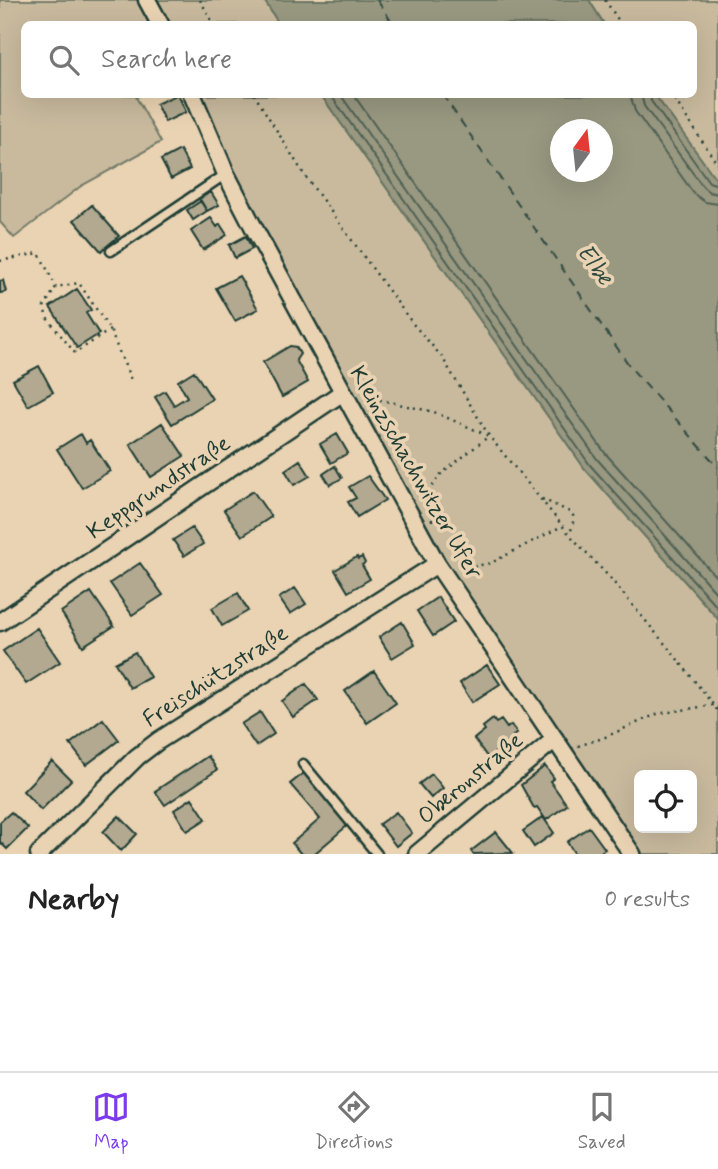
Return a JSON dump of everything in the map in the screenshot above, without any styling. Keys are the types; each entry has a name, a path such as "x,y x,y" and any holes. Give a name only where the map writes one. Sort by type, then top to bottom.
{"street":[{"path":"147,0 158,21"},
{"name":"Kleinzschachwitzer Ufer","path":"194,98 226,174 441,569 632,854"},
{"name":"Keppgrundstraße","path":"0,622 347,399"},
{"name":"Freischützstraße","path":"39,854 137,757 158,741 441,569"},
{"name":"Oberonstraße","path":"427,851 555,738"}],"lane":[{"path":"111,251 226,174"},
{"path":"303,764 377,854"}],"path":[{"path":"200,0 212,21"},
{"path":"605,0 619,21"},
{"path":"256,98 305,176 413,324 448,366 489,436 570,536 610,578 718,711"},
{"path":"674,98 718,164"},
{"path":"0,261 39,253 56,287"},
{"path":"110,330 75,354 47,318 44,307 56,287 79,283 110,330 131,380"},
{"path":"347,399 381,400 434,412 489,436"},
{"path":"431,488 440,475 489,436"},
{"path":"539,498 572,513 574,518 570,536"},
{"path":"441,569 455,570 491,563 562,526"},
{"path":"565,752 657,714 713,705"}],"shaded area":[{"path":"0,0 139,0 150,21 21,21 21,98 137,98 161,142 81,186 14,238 0,222"},
{"path":"156,0 264,0 277,21 166,21"},
{"path":"589,0 718,0 718,182 657,98 697,98 697,21 602,21"},
{"path":"201,98 323,98 585,469 718,619 718,854 643,854 571,752 573,748 568,747 441,559 233,172"}],"water":[{"path":"264,0 589,0 602,21 277,21"},
{"name":"Elbe","path":"323,98 657,98 718,182 718,619 585,469"}],"building":[{"path":"169,98 180,98 186,112 165,122 156,104"},
{"path":"180,150 190,169 171,179 161,160"},
{"path":"211,192 219,205 207,211 199,199"},
{"path":"201,201 207,211 193,220 187,210"},
{"path":"92,205 119,236 101,251 74,220"},
{"path":"211,218 217,227 220,224 227,235 203,250 191,231"},
{"path":"246,236 252,249 235,258 229,245"},
{"path":"239,276 258,309 235,321 216,288"},
{"path":"3,280 6,292 0,293 0,281"},
{"path":"77,289 91,310 86,313 99,334 77,348 50,307"},
{"path":"290,346 296,347 300,354 296,360 308,382 282,397 263,362"},
{"path":"39,366 53,392 28,406 13,380"},
{"path":"194,371 212,399 172,424 155,397 165,391 174,405 187,397 178,381"},
{"path":"162,423 184,456 151,477 130,444"},
{"path":"81,434 86,443 90,440 110,471 82,488 57,449"},
{"path":"337,434 348,453 331,463 320,444"},
{"path":"300,460 310,476 294,485 285,470"},
{"path":"335,466 342,478 330,485 323,474"},
{"path":"368,476 385,500 357,517 348,502 356,498 349,487"},
{"path":"253,491 271,517 242,536 224,510"},
{"path":"192,528 203,544 184,556 173,540"},
{"path":"357,557 362,557 365,563 362,565 370,579 348,592 335,570"},
{"path":"140,563 163,595 132,615 110,583"},
{"path":"295,588 306,604 290,614 279,598"},
{"path":"91,592 114,626 83,646 61,612"},
{"path":"238,593 248,611 222,626 212,608"},
{"path":"438,597 454,622 433,636 417,611"},
{"path":"402,622 415,644 392,658 379,637"},
{"path":"37,628 60,662 26,684 3,651"},
{"path":"135,652 150,677 130,688 115,663"},
{"path":"487,665 500,684 472,702 460,683"},
{"path":"374,671 396,703 367,723 345,691"},
{"path":"306,684 318,700 293,717 282,701"},
{"path":"260,712 274,734 256,746 241,724"},
{"path":"103,719 119,740 86,765 70,744"},
{"path":"493,719 496,723 501,720 507,728 511,725 517,733 488,758 474,739"},
{"path":"208,756 217,770 165,805 155,791"},
{"path":"52,761 71,780 41,810 23,791"},
{"path":"545,766 554,778 550,781 567,805 546,820 537,807 534,808 521,785"},
{"path":"304,773 348,825 314,854 301,854 292,843 320,819 290,784"},
{"path":"432,774 443,788 431,798 419,784"},
{"path":"192,798 206,819 187,831 174,810"},
{"path":"11,812 28,828 7,849 0,842 0,822"},
{"path":"396,812 412,833 396,846 379,824"},
{"path":"119,816 137,834 121,851 103,832"},
{"path":"543,817 554,833 534,847 523,831"},
{"path":"589,827 605,849 598,854 575,854 567,842"},
{"path":"496,832 513,853 473,854 471,851"}],"ferry route":[{"path":"377,0 391,21"},
{"path":"445,98 631,368 718,467"}]}
